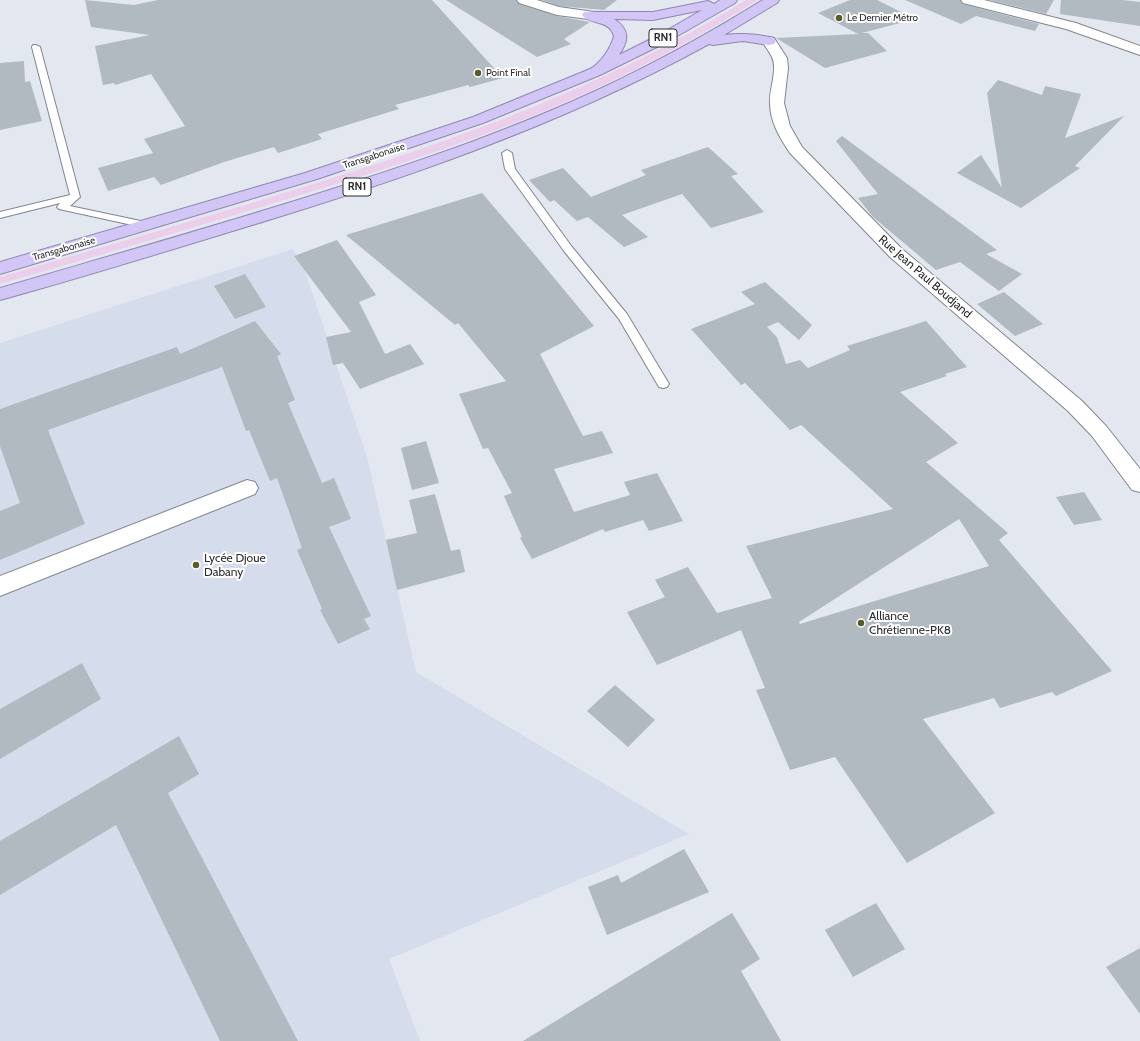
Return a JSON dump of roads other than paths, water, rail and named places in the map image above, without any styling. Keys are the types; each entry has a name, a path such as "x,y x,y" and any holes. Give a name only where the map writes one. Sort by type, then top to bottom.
{"highway":[{"path":"589,15 653,16 730,0"},
{"name":"Transgabonaise","path":"0,268 404,146 484,118 595,72 662,39 730,0"},
{"path":"767,16 772,0"},
{"name":"RN1","path":"0,294 276,213 402,173 545,120 644,74 700,44 772,0"},
{"path":"589,15 602,18 617,26 622,37 616,50 595,72"},
{"path":"700,44 743,37 767,35"}],"street":[{"path":"524,0 557,11 589,15"},
{"path":"968,0 1071,26 1140,51"},
{"name":"Rue Jean Paul Boudjand","path":"767,35 780,58 781,68 777,103 778,114 784,131 796,150 860,218 896,253 1075,406 1099,431 1140,484"},
{"path":"0,586 247,488"}],"lane":[{"path":"36,47 75,197"},
{"path":"506,153 510,169 568,249 623,317 663,384"},
{"path":"0,215 75,197"},
{"path":"75,197 62,207 146,225"}],"place":[{"name":"Le Dernier Métro","path":"839,18"},
{"name":"Point Final","path":"478,73"},
{"name":"Lycée Djoue Dabany","path":"196,565"},
{"name":"Alliance Chrétienne-PK8","path":"861,623"}]}
